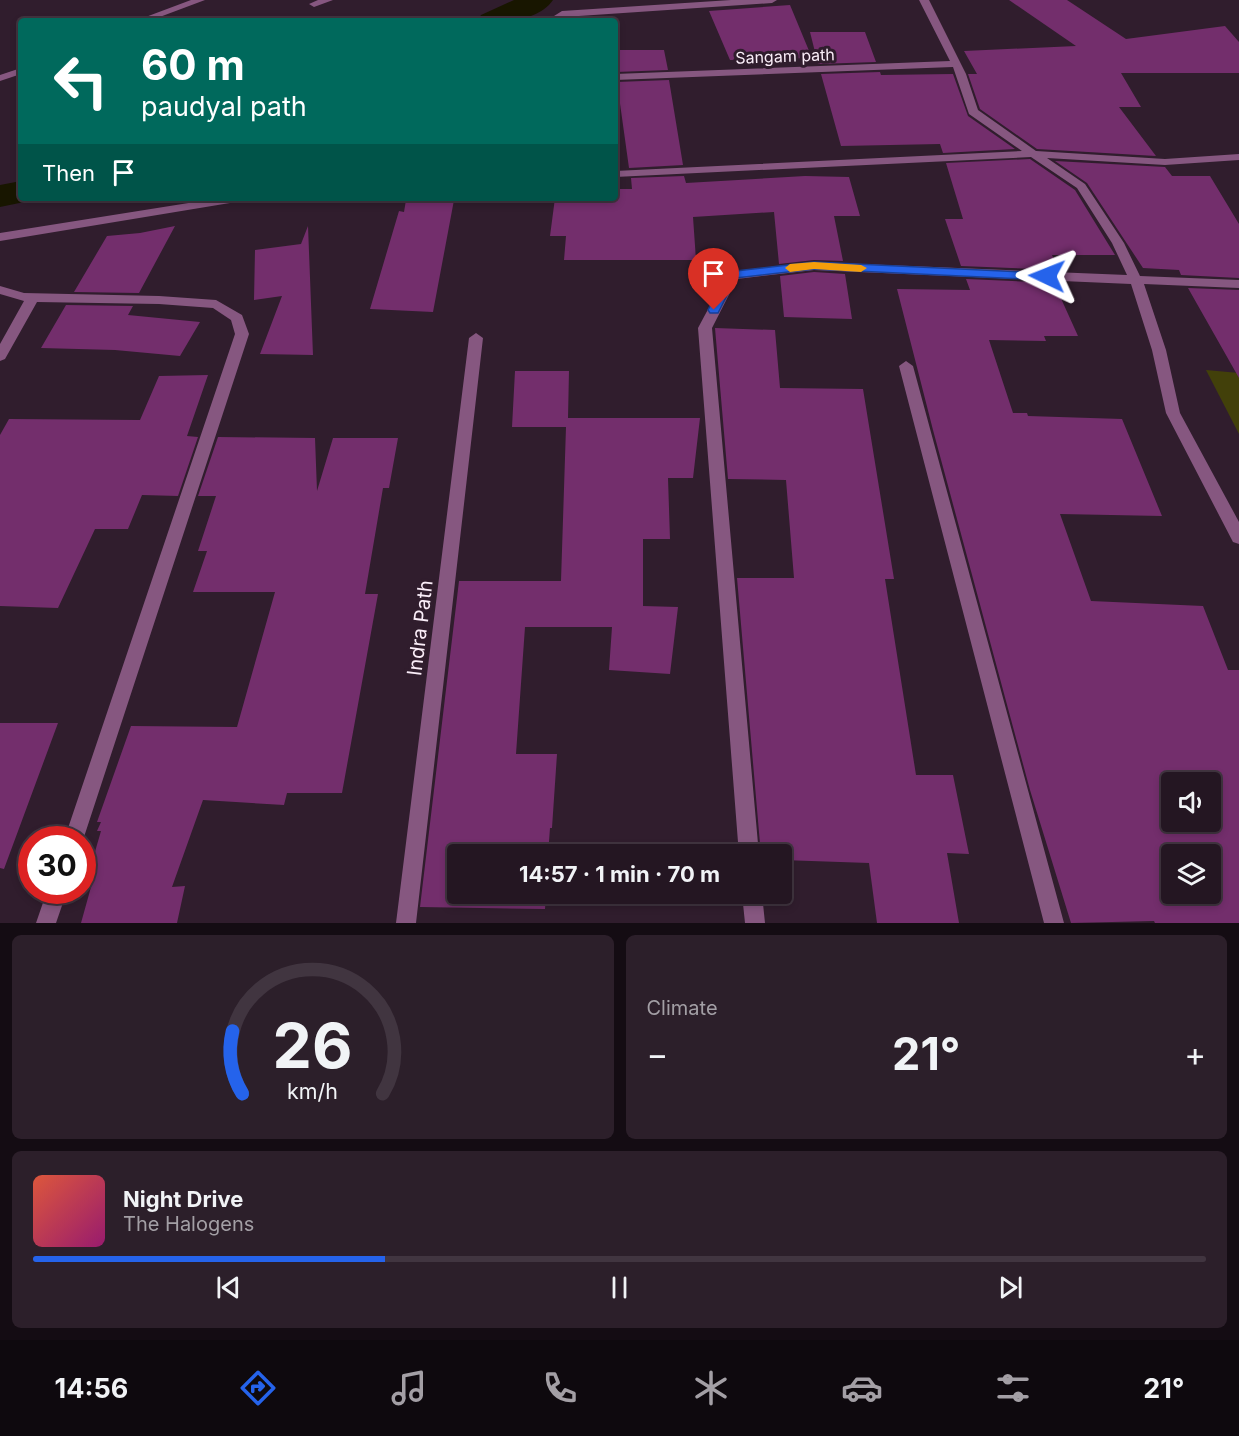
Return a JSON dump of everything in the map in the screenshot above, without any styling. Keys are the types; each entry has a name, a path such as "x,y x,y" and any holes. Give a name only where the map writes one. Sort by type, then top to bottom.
{"street":[{"path":"147,18 200,0"},
{"path":"314,4 328,0"},
{"path":"556,18 562,14 772,0"},
{"path":"924,0 955,64 973,112 1080,186 1118,243 1140,290 1159,350 1173,413 1239,537"},
{"path":"164,11 172,18"},
{"name":"Sangam path","path":"618,77 955,64"},
{"path":"0,78 18,72"},
{"path":"618,174 1033,154 1165,162 1239,157"},
{"path":"0,237 223,201"},
{"path":"748,844 705,328 732,274 814,266 1239,284"},
{"path":"0,290 33,297 159,300 216,304 237,318 242,334 79,826"},
{"path":"0,356 33,297"},
{"name":"Indra Path","path":"406,923 476,338"},
{"path":"906,366 1054,923"},
{"path":"46,923 53,904"},
{"path":"753,904 755,923"}],"shaded area":[{"path":"1206,370 1239,373 1239,434"}],"building":[{"path":"1009,0 1067,0 1126,39 1225,26 1239,42 1239,73 1121,73 1141,107 1119,107 1156,156 1037,149 980,109 968,74 977,74 964,51 1076,46"},
{"path":"790,5 812,58 730,60 709,11"},
{"path":"810,32 865,32 876,62 818,64"},
{"path":"618,50 664,50 668,70 618,72"},
{"path":"880,72 881,75 953,74 968,116 1015,149 943,153 940,144 841,146 821,74"},
{"path":"669,80 683,165 629,168 618,82"},
{"path":"1030,159 1075,190 1115,255 1052,255 1059,270 961,266 945,219 963,219 946,163"},
{"path":"1055,161 1165,167 1172,176 1210,176 1239,224 1239,278 1181,275 1179,270 1143,268 1087,183"},
{"path":"684,176 686,183 805,176 849,177 860,216 834,216 843,261 814,260 779,264 774,212 693,217 696,260 564,260 566,236 550,236 555,201 618,201 618,189 632,189 631,178"},
{"path":"406,201 454,201 433,312 370,309 399,211 404,212"},
{"path":"175,226 139,293 74,292 107,236 140,233"},
{"path":"308,226 313,355 260,354 282,296 254,300 255,250 301,244"},
{"path":"814,272 845,274 852,319 784,317 780,276"},
{"path":"966,279 1054,283 1078,336 1044,336 1046,341 989,340 1013,413 1027,413 1028,416 1122,419 1162,516 1060,514 1091,601 1203,606 1228,670 1239,670 1239,923 1155,923 1154,921 1071,923 1030,790 897,289 970,290"},
{"path":"1188,288 1239,290 1239,378"},
{"path":"66,305 133,306 128,315 200,322 180,356 115,350 41,348"},
{"path":"715,328 775,330 780,388 863,389 894,579 885,579 916,775 953,775 969,854 947,853 959,923 877,923 869,863 792,860 792,844 760,844 737,578 794,578 786,480 728,479"},
{"path":"515,371 569,371 568,418 700,418 693,478 668,478 670,539 643,539 643,606 678,607 670,674 609,670 612,627 525,627 516,754 557,754 549,844 447,844 447,904 545,904 545,909 420,907 459,581 561,581 566,427 512,427"},
{"path":"208,375 187,436 198,437 178,496 142,495 128,529 95,529 58,608 0,606 0,435 9,419 140,420 159,376"},
{"path":"218,437 315,438 317,491 333,438 398,438 389,488 383,488 365,594 378,594 342,793 287,793 284,805 203,800 172,887 185,886 177,923 81,923 86,904 96,904 96,848 101,831 97,831 101,822 97,822 131,726 237,727 275,592 193,592 207,551 198,551 216,496 198,496"},
{"path":"0,723 58,723 4,869 0,868"}],"waterway":[{"path":"499,18 538,0"},
{"path":"0,196 18,193"}],"slow traffic":[{"path":"790,268 814,266 861,268"}],"route":[{"path":"714,310 732,274 814,266 1047,276"}]}
